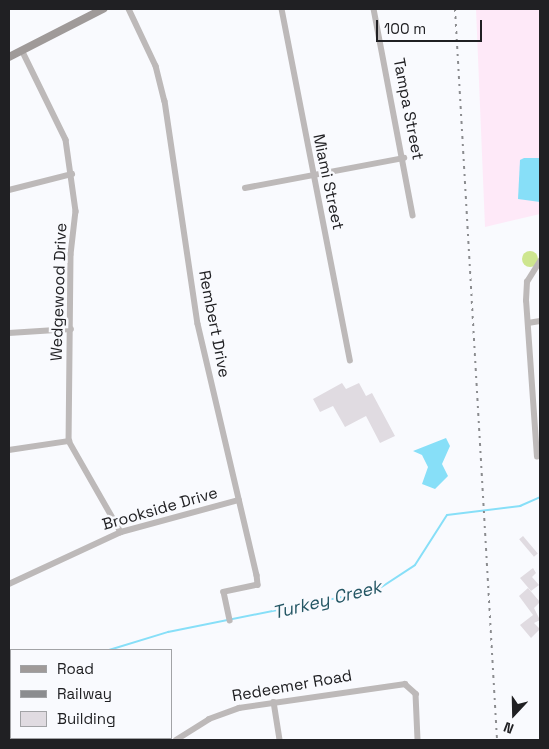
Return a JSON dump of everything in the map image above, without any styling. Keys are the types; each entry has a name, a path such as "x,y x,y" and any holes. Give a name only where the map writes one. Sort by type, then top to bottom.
{"street":[{"path":"9,57 103,9"},
{"name":"Rembert Drive","path":"129,9 156,66 165,101 198,324 258,585 224,592 230,620"},
{"name":"Miami Street","path":"282,9 312,176 350,360"},
{"name":"Tampa Street","path":"374,9 404,158 413,215"},
{"name":"Wedgewood Drive","path":"22,50 66,140 72,174 76,211 69,441"},
{"path":"245,188 404,158"},
{"path":"9,190 72,174"},
{"path":"537,457 537,386 528,323 527,282 540,260"},
{"path":"528,323 540,321"},
{"path":"9,333 71,329"},
{"path":"9,450 69,441 121,532"},
{"name":"Brookside Drive","path":"9,584 121,532 239,500"},
{"name":"Redeemer Road","path":"176,740 209,719 274,702 405,684 416,694 418,740"},
{"path":"274,702 280,740"}],"shaded area":[{"path":"476,9 540,9 540,214 485,227"}],"green space":[{"path":"527,251 533,251 538,256 536,265 527,267 522,262 522,256"},
{"path":"10,706 10,739 75,740 9,740"}],"water":[{"path":"524,158 540,158 540,202 518,199 520,160"},
{"path":"446,438 450,446 442,464 448,476 435,489 422,484 428,467 422,455 413,451"}],"building":[{"path":"342,383 346,389 359,383 366,396 372,393 395,436 380,443 366,416 345,427 333,406 320,412 313,399"},
{"path":"523,536 538,554 534,557 519,539"},
{"path":"533,568 536,573 532,577 539,585 531,591 520,578"},
{"path":"528,588 540,602 534,608 540,620 534,623 540,629 531,638 520,625 533,615 519,596"}],"waterway":[{"name":"Turkey Creek","path":"112,649 168,632 377,590 415,565 447,515 520,506 540,497"}],"railway":[{"path":"455,9 497,740"}]}
